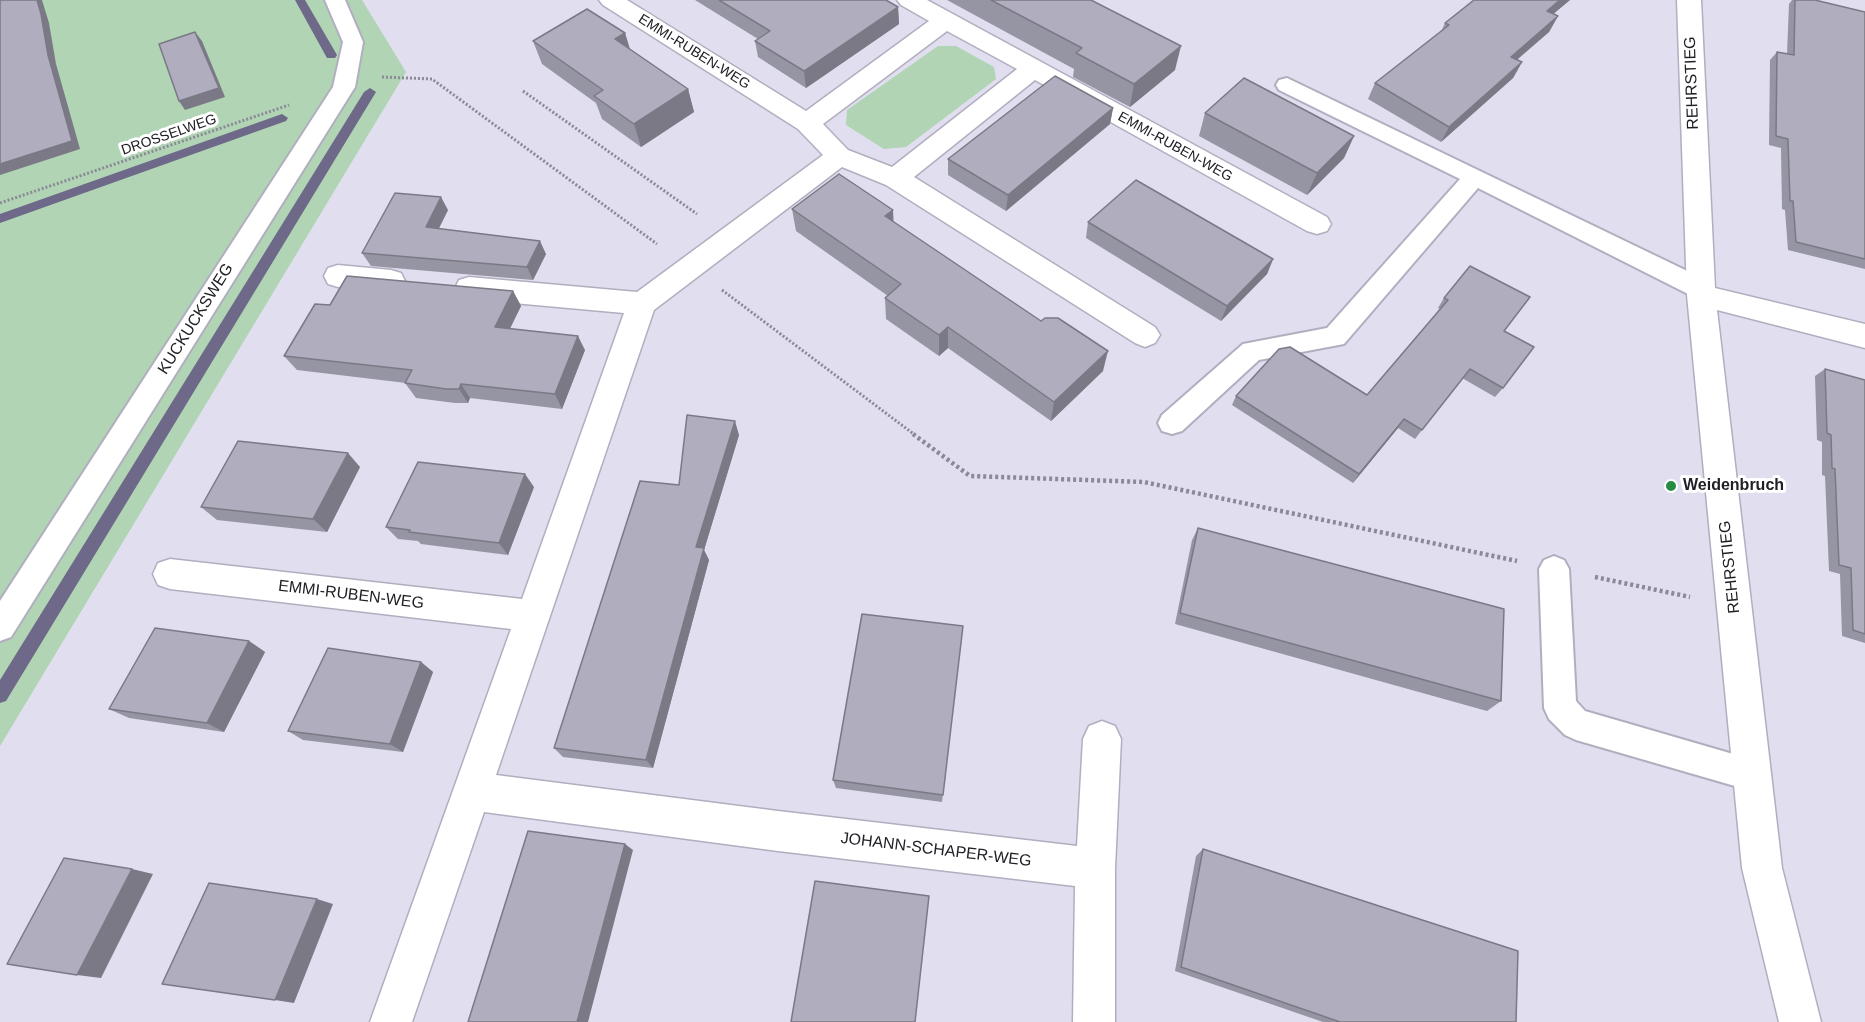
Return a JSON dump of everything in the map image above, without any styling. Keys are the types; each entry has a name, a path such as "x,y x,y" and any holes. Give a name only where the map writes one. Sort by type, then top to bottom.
{"street":[{"name":"EMMI-RUBEN-WEG","path":"611,0 807,123 839,156 895,178 1145,335"},
{"name":"EMMI-RUBEN-WEG","path":"909,0 1317,224"},
{"name":"REHRSTIEG","path":"1689,0 1701,292 1752,776 1762,868 1800,1022"},
{"path":"807,123 946,21"},
{"path":"895,178 1033,69"},
{"path":"391,1022 642,304 839,156"},
{"path":"338,276 642,304"},
{"path":"1701,292 1865,336"},
{"name":"EMMI-RUBEN-WEG","path":"170,574 533,616"},
{"path":"1094,1022 1095,868 1102,739"},
{"name":"JOHANN-SCHAPER-WEG","path":"472,791 778,831 1095,868"}],"lane":[{"name":"KUCKUCKSWEG","path":"0,627 344,87 353,42 335,0"},
{"path":"1287,85 1701,292"},
{"path":"1172,423 1252,351 1335,337 1475,177"},
{"path":"1554,569 1560,708 1576,724 1752,776"}],"path":[{"name":"DROSSELWEG","path":"0,203 344,87 385,76 432,79 690,266 970,476 1144,482 1735,606"},
{"path":"523,91 729,237"}],"green space":[{"path":"0,0 362,0 406,72 0,746"},
{"path":"938,46 956,46 994,67 996,79 906,147 884,149 846,125 847,110"}],"building":[{"path":"0,0 37,0 48,55 72,141 0,164"},
{"path":"719,0 886,0 898,7 804,71 755,41 770,31"},
{"path":"991,0 1091,0 1181,46 1134,84 1076,53 1082,48"},
{"path":"1474,0 1560,0 1547,11 1558,16 1511,57 1522,62 1449,127 1375,83 1449,25 1445,23"},
{"path":"1795,0 1815,0 1865,12 1865,259 1796,242 1793,201 1790,201 1788,139 1776,136 1777,52 1794,55"},
{"path":"587,9 625,33 615,39 688,89 634,124 594,96 603,90 533,41"},
{"path":"195,32 219,88 179,101 159,44"},
{"path":"1055,76 1113,108 1008,195 948,159"},
{"path":"1244,78 1354,136 1317,173 1205,113"},
{"path":"839,174 893,210 885,216 1041,321 1045,318 1058,318 1108,351 1054,402 948,327 939,335 885,298 901,284 792,209"},
{"path":"1136,180 1273,259 1227,306 1088,222"},
{"path":"395,193 441,197 426,227 540,241 527,267 362,253"},
{"path":"1470,266 1530,297 1504,331 1534,347 1503,388 1470,369 1422,430 1404,419 1359,474 1236,396 1279,349 1290,347 1367,395 1448,300 1444,298"},
{"path":"347,276 513,291 495,327 578,336 555,394 461,384 459,389 446,389 405,383 412,370 284,356 315,304 330,305"},
{"path":"1825,369 1865,380 1865,634 1853,630 1851,568 1839,565 1835,469 1832,468 1831,435 1827,433"},
{"path":"687,415 735,421 696,547 704,548 646,760 554,748 640,481 679,485"},
{"path":"238,441 348,453 313,519 201,507"},
{"path":"418,462 525,474 499,543 386,527"},
{"path":"1198,528 1504,609 1501,701 1180,613"},
{"path":"862,614 963,626 943,795 833,780"},
{"path":"155,628 249,641 207,723 109,709"},
{"path":"328,648 421,662 390,744 288,731"},
{"path":"528,831 625,844 577,1022 468,1022"},
{"path":"1203,849 1518,951 1516,1022 1340,1022 1181,967"},
{"path":"64,858 132,869 77,975 7,964"},
{"path":"815,881 929,896 915,1022 791,1022"},
{"path":"209,883 317,899 275,1000 162,984"}],"waterway":[{"path":"300,0 331,55"},
{"path":"0,695 370,92"},
{"path":"0,219 282,118"}],"place":[{"name":"Weidenbruch","path":"1671,486"}]}
